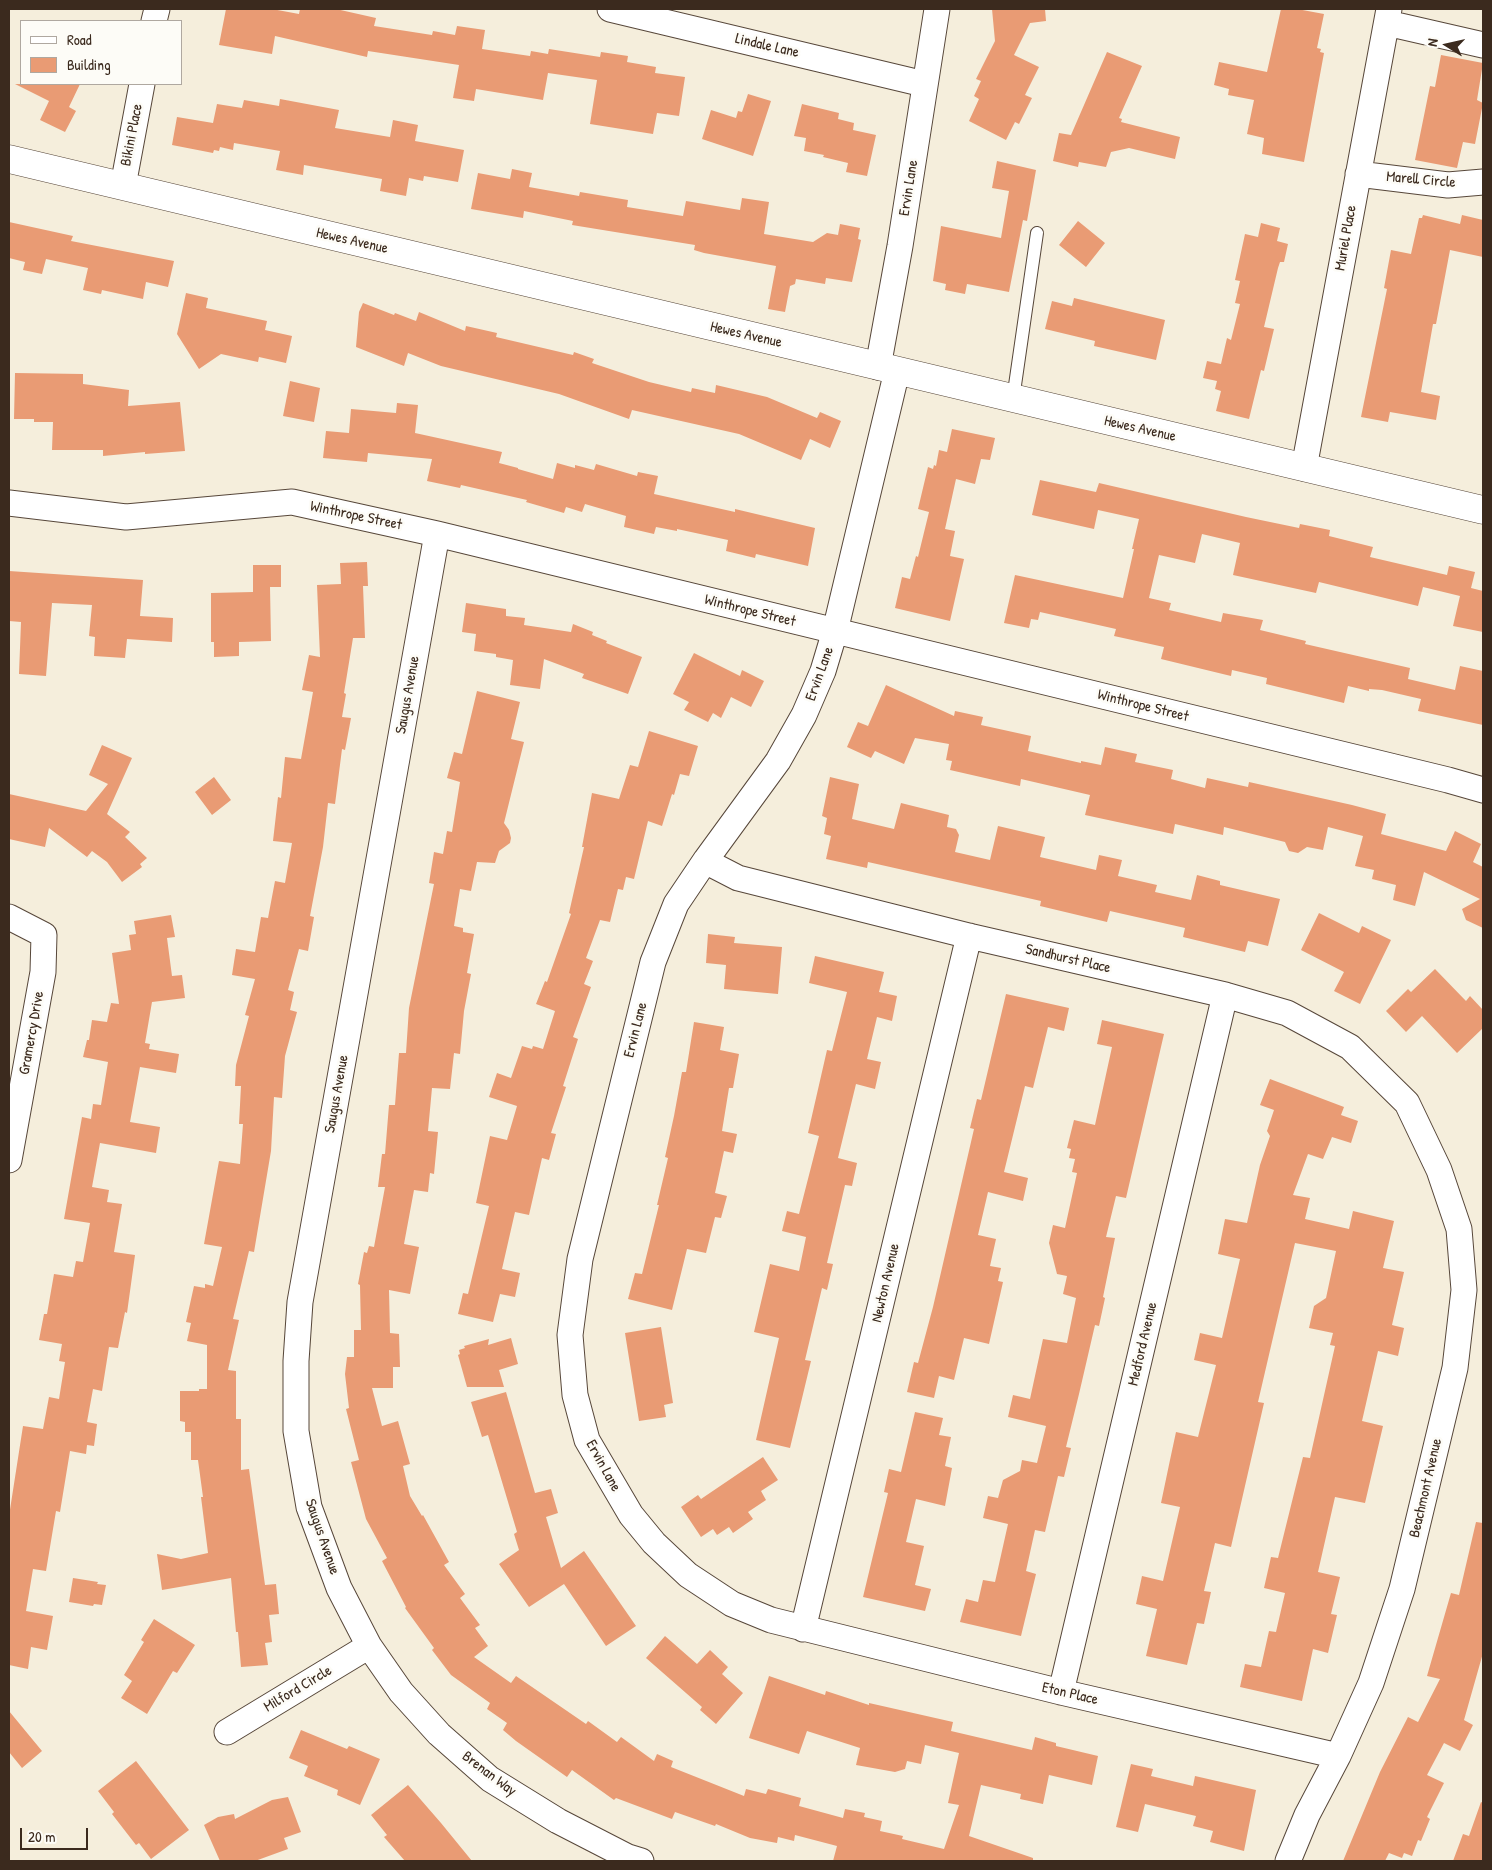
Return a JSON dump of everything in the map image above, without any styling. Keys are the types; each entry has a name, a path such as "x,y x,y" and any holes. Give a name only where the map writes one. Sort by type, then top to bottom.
{"street":[{"name":"Lindale Lane","path":"610,9 924,84"},
{"name":"Ervin Lane","path":"803,1629 771,1620 732,1604 688,1575 654,1543 631,1515 587,1440 574,1395 570,1335 580,1259 650,972 676,904 778,761 804,715 823,671 835,631 887,369 900,246 937,9"},
{"path":"1388,16 1483,45"},
{"name":"Muriel Place","path":"1304,468 1388,16"},
{"name":"Bikini Place","path":"122,186 142,85"},
{"name":"Hewes Avenue","path":"9,159 1483,510"},
{"name":"Marell Circle","path":"1358,174 1448,186 1483,182"},
{"name":"Winthrope Street","path":"9,503 126,517 292,502 437,534 1483,790"},
{"name":"Saugus Avenue","path":"369,1646 339,1588 309,1506 296,1431 296,1361 300,1302 437,534"},
{"name":"Sandhurst Place","path":"705,861 738,878 969,936 1225,995 1286,1013 1350,1048 1407,1103"},
{"name":"Gramercy Drive","path":"9,918 44,935 43,972 9,1160"},
{"name":"Newton Avenue","path":"803,1629 969,936"},
{"name":"Medford Avenue","path":"1061,1692 1225,995"},
{"name":"Beachmont Avenue","path":"1288,1861 1307,1814 1338,1756 1371,1683 1402,1589 1455,1368 1464,1290 1459,1230 1439,1170 1407,1103"},
{"name":"Eton Place","path":"803,1629 1061,1692 1338,1756"},
{"name":"Milford Circle","path":"227,1732 369,1646"},
{"name":"Brenan Way","path":"369,1646 401,1692 439,1734 490,1779 558,1821 628,1857 641,1861"}],"lane":[{"path":"1013,399 1038,233"}],"building":[{"path":"226,9 272,9 299,14 300,9 336,9 376,18 374,26 432,35 433,31 455,35 457,26 485,30 482,49 530,56 531,51 548,54 549,49 600,57 601,52 628,56 627,62 656,67 655,73 685,77 679,116 657,113 653,134 590,124 597,80 548,73 543,100 476,89 474,101 453,98 459,65 368,51 367,57 275,36 272,54 219,45"},
{"path":"992,9 1045,9 1046,21 1030,23 1014,55 1039,67 1025,95 1032,98 1019,124 1015,122 1006,140 969,121 979,99 974,96 981,81 976,79 995,41"},
{"path":"1281,9 1297,9 1324,14 1317,48 1321,49 1320,52 1324,53 1304,162 1262,154 1264,138 1247,134 1254,100 1228,95 1229,89 1214,85 1219,62 1267,72"},
{"path":"1107,52 1142,66 1119,118 1122,119 1121,122 1180,137 1175,159 1129,148 1111,152 1106,167 1079,162 1078,167 1053,161 1059,133 1071,135"},
{"path":"1441,55 1483,63 1477,100 1483,103 1475,144 1463,142 1457,168 1415,160 1430,86 1435,87"},
{"path":"15,84 80,85 69,107 76,111 65,132 40,120 49,101"},
{"path":"748,94 771,101 753,156 702,139 711,110 736,118 738,111 742,112"},
{"path":"280,99 339,110 335,128 390,137 393,120 418,125 415,141 464,150 458,182 424,176 423,181 409,178 406,196 380,191 382,179 304,165 303,175 276,170 280,151 234,143 233,150 220,147 219,151 214,150 213,153 172,145 177,117 213,123 217,104 242,108 244,100 279,106"},
{"path":"802,104 839,113 838,119 854,123 853,130 876,135 867,176 846,172 848,163 804,151 806,138 794,136"},
{"path":"997,161 1036,170 1027,221 1023,220 1009,292 967,284 965,294 945,290 946,284 933,281 941,226 1001,238 1009,191 992,188"},
{"path":"512,169 532,173 529,187 579,196 580,192 628,200 627,207 683,216 686,201 740,210 742,198 769,202 764,234 813,242 827,233 838,235 840,224 860,228 858,239 861,240 852,282 826,278 825,284 796,279 795,284 790,286 785,312 768,309 776,266 704,253 694,250 695,245 572,225 573,221 524,211 523,218 471,209 478,173 510,179"},
{"path":"1423,215 1460,224 1462,215 1483,220 1483,257 1450,250 1436,324 1433,324 1421,392 1440,396 1436,420 1390,412 1388,422 1361,417 1387,289 1384,288 1391,250 1411,254 1419,218 1422,218"},
{"path":"1078,221 1105,243 1086,267 1059,245"},
{"path":"9,222 73,236 71,241 174,261 168,287 146,282 143,299 102,290 101,294 83,290 88,268 46,259 42,274 23,270 25,262 9,258"},
{"path":"1261,223 1280,228 1277,241 1288,244 1284,262 1280,262 1278,268 1264,327 1274,329 1264,371 1261,370 1249,419 1216,411 1221,391 1215,389 1217,381 1203,378 1207,361 1221,364 1227,338 1231,340 1240,304 1235,303 1240,281 1235,280 1245,234 1258,237"},
{"path":"186,293 208,298 206,308 267,321 265,330 292,336 286,363 259,357 258,362 221,354 199,369 177,334"},
{"path":"1074,298 1165,320 1156,360 1094,346 1095,341 1045,329 1052,301 1072,306"},
{"path":"363,303 416,321 419,312 465,331 466,326 497,333 496,337 573,355 574,352 594,359 592,363 649,382 691,392 692,388 715,393 716,385 767,397 817,418 820,412 841,421 830,448 810,439 801,460 739,434 632,410 629,419 559,394 441,366 408,353 404,366 356,347 359,312"},
{"path":"15,373 83,374 83,384 129,390 128,406 180,402 185,451 103,456 103,450 52,450 53,422 34,422 34,419 14,419"},
{"path":"290,381 320,388 314,422 283,416"},
{"path":"397,403 418,405 415,433 502,452 499,463 518,469 553,479 557,463 575,468 575,465 594,470 596,464 637,476 638,472 658,476 654,494 735,512 735,509 815,528 808,566 756,554 755,558 726,551 728,540 677,529 677,531 656,527 654,534 624,527 626,516 585,504 582,512 566,507 564,513 526,502 527,500 461,485 460,488 427,481 432,459 368,453 367,462 323,458 326,431 349,433 351,409 396,413"},
{"path":"952,429 995,438 990,460 981,459 975,484 956,479 945,529 955,531 950,556 964,559 950,621 895,608 902,577 910,579 916,556 918,557 929,512 918,509 928,467 933,469 934,465 936,466 939,450 947,452"},
{"path":"1040,480 1096,492 1099,483 1299,528 1300,524 1330,530 1329,536 1373,547 1370,557 1447,575 1449,566 1475,572 1471,588 1483,591 1483,632 1453,626 1460,596 1423,587 1418,606 1319,582 1316,593 1233,575 1240,543 1202,534 1195,563 1159,555 1149,598 1171,603 1169,610 1221,622 1223,613 1263,620 1260,630 1306,641 1305,644 1410,668 1408,679 1455,690 1460,666 1483,671 1483,725 1418,711 1421,699 1382,690 1369,689 1369,691 1348,686 1344,703 1266,684 1267,678 1232,670 1231,676 1161,659 1164,647 1114,636 1116,629 1040,612 1038,620 1031,619 1029,628 1004,623 1015,575 1123,598 1139,519 1098,510 1094,529 1032,515"},
{"path":"367,562 368,586 363,586 365,638 353,638 344,693 346,694 342,717 351,718 345,750 342,749 335,804 328,803 323,847 310,916 314,917 308,951 299,949 288,990 294,992 290,1010 297,1012 285,1056 282,1098 274,1097 271,1151 254,1252 249,1251 233,1319 239,1320 228,1370 236,1371 236,1419 241,1419 241,1470 249,1469 265,1585 276,1584 279,1614 269,1615 272,1642 265,1643 268,1665 241,1667 231,1578 162,1590 157,1554 181,1559 208,1553 198,1460 191,1460 191,1432 185,1432 185,1422 180,1421 180,1391 207,1389 207,1345 187,1341 191,1323 186,1322 194,1286 205,1288 205,1284 213,1286 222,1247 204,1244 219,1161 240,1164 243,1124 239,1124 241,1086 235,1086 236,1065 249,1016 245,1015 255,979 232,975 236,949 255,952 261,917 268,918 275,881 285,883 292,843 273,841 278,797 281,798 285,757 301,759 313,692 302,690 309,655 320,657 317,585 341,584 340,563"},
{"path":"253,565 281,565 281,587 270,587 271,641 239,642 239,656 214,657 214,642 211,642 211,593 253,592"},
{"path":"9,571 143,580 140,616 173,618 172,642 127,639 125,658 94,656 95,637 89,636 92,605 52,603 46,676 19,674 21,622 9,621"},
{"path":"466,603 506,609 506,616 525,618 524,625 571,632 573,624 593,632 592,635 607,641 606,643 642,657 628,694 582,678 584,674 544,659 540,689 510,685 513,660 496,657 496,654 474,651 476,634 462,632"},
{"path":"694,653 740,676 742,670 764,681 751,707 731,697 721,718 713,713 708,722 684,710 689,702 673,694"},
{"path":"886,685 954,716 955,711 983,717 981,725 1031,736 1028,751 1081,763 1081,761 1101,765 1105,747 1137,754 1135,762 1173,770 1171,779 1205,788 1207,778 1248,787 1249,782 1352,805 1386,814 1381,834 1446,851 1455,831 1481,844 1473,862 1483,867 1483,928 1466,920 1462,909 1480,899 1424,872 1415,906 1393,900 1396,885 1372,879 1374,870 1355,866 1363,836 1328,827 1323,850 1307,847 1298,853 1289,851 1285,842 1224,827 1223,835 1175,824 1173,834 1085,815 1090,795 1021,779 1020,786 950,770 952,761 946,760 949,744 915,738 904,764 875,751 871,758 847,747 858,722 868,726"},
{"path":"477,691 520,702 511,739 524,742 504,823 509,830 511,838 510,843 499,851 495,863 477,862 471,891 460,889 454,926 463,928 463,932 474,934 467,973 471,974 464,1011 460,1054 454,1053 450,1089 432,1088 428,1131 438,1132 434,1174 430,1173 428,1192 414,1190 404,1244 419,1247 410,1294 389,1290 390,1333 399,1334 400,1367 393,1367 393,1388 372,1388 382,1426 398,1421 410,1464 403,1466 410,1496 423,1515 449,1562 444,1565 465,1594 460,1598 480,1625 475,1628 488,1646 474,1657 511,1683 516,1676 586,1724 588,1721 617,1742 621,1737 654,1761 657,1754 673,1761 671,1767 744,1796 746,1789 766,1794 768,1789 801,1798 799,1806 843,1818 845,1809 865,1813 864,1817 882,1821 880,1831 903,1836 902,1839 944,1849 959,1805 948,1803 959,1753 925,1745 921,1764 907,1761 905,1769 895,1772 856,1765 860,1748 807,1731 799,1754 749,1738 769,1676 825,1695 826,1691 869,1705 869,1703 953,1722 951,1731 1032,1750 1035,1737 1056,1743 1056,1746 1098,1756 1092,1785 1049,1775 1043,1804 1020,1799 1021,1794 981,1785 969,1836 1033,1858 1033,1861 833,1861 837,1846 795,1835 794,1841 778,1837 777,1843 750,1838 716,1824 715,1826 675,1812 672,1819 616,1798 614,1800 572,1770 567,1777 503,1730 507,1723 487,1709 490,1703 451,1675 432,1650 434,1648 405,1608 382,1561 387,1558 366,1519 351,1462 359,1460 346,1409 349,1408 345,1374 347,1357 354,1357 354,1330 361,1330 360,1285 358,1284 364,1252 367,1253 369,1246 374,1247 385,1187 378,1187 382,1154 385,1154 389,1105 395,1105 399,1053 406,1053 409,1008 434,884 429,883 434,852 443,854 447,831 452,832 460,782 447,778 454,752 462,754"},
{"path":"649,731 698,746 689,776 680,774 662,826 648,821 634,879 626,877 623,890 618,889 610,922 600,920 586,958 593,961 584,984 591,987 573,1037 578,1039 563,1086 566,1087 551,1133 556,1134 549,1160 542,1158 529,1215 515,1212 502,1269 520,1273 515,1297 500,1294 493,1322 458,1314 463,1293 468,1294 489,1206 476,1203 490,1136 507,1140 517,1106 489,1097 497,1073 511,1078 522,1046 532,1049 533,1046 543,1049 555,1011 536,1004 545,981 547,982 571,914 569,913 584,847 582,847 592,793 619,799 630,765 638,767"},
{"path":"102,745 132,758 107,814 130,832 125,837 147,858 140,864 142,867 122,882 107,862 92,851 87,857 49,828 45,847 9,839 9,794 86,811 108,784 89,775"},
{"path":"214,777 231,800 212,815 195,792"},
{"path":"830,777 859,784 852,819 894,829 901,803 949,815 947,827 956,829 959,835 955,852 990,860 998,826 1045,837 1040,857 1096,870 1099,855 1122,860 1118,876 1157,885 1155,892 1191,900 1197,875 1220,881 1220,885 1280,899 1268,946 1248,941 1245,952 1183,937 1185,928 1110,911 1107,922 1040,906 1041,901 868,862 867,868 826,859 831,836 824,834 827,818 822,816"},
{"path":"1319,913 1359,933 1362,926 1391,940 1360,1004 1334,991 1344,972 1301,950"},
{"path":"171,915 175,937 167,938 172,976 182,975 185,998 152,1002 145,1043 150,1044 149,1049 179,1054 176,1073 140,1067 130,1122 160,1127 156,1153 100,1143 92,1187 109,1190 107,1202 122,1204 114,1252 135,1255 127,1313 125,1312 118,1348 109,1347 102,1391 93,1389 87,1422 97,1424 94,1446 87,1445 86,1454 70,1451 60,1512 56,1511 46,1571 33,1569 26,1611 53,1616 47,1650 31,1647 28,1669 9,1665 9,1516 23,1426 43,1429 49,1397 59,1399 65,1362 59,1361 62,1344 39,1340 44,1314 47,1314 54,1274 73,1277 76,1261 83,1262 90,1223 64,1219 82,1117 91,1119 93,1104 101,1105 108,1062 83,1057 87,1040 89,1040 92,1020 107,1022 111,1003 119,1004 112,953 131,950 129,935 136,934 134,921"},
{"path":"708,934 735,937 734,943 782,947 778,994 724,989 726,965 706,963"},
{"path":"815,956 884,972 879,992 897,996 892,1021 877,1017 867,1059 881,1062 875,1089 856,1084 838,1158 857,1163 852,1186 845,1185 827,1263 833,1264 827,1290 822,1288 805,1360 811,1361 790,1448 756,1440 779,1338 754,1332 770,1264 799,1271 806,1237 782,1231 787,1211 799,1214 819,1136 808,1133 827,1050 832,1051 847,992 809,983"},
{"path":"1435,969 1466,1001 1470,996 1483,1010 1483,1028 1457,1053 1422,1016 1406,1032 1386,1011 1408,989 1411,992"},
{"path":"1006,994 1069,1008 1064,1031 1048,1027 1033,1088 1025,1086 1004,1172 1028,1178 1023,1201 988,1192 978,1235 996,1239 990,1266 1001,1268 998,1281 1003,1282 989,1344 964,1338 954,1380 939,1376 934,1398 907,1392 914,1362 918,1363 933,1307 974,1129 970,1128 977,1099 981,1100"},
{"path":"1102,1020 1164,1034 1126,1198 1116,1196 1106,1237 1115,1238 1103,1297 1105,1298 1099,1326 1095,1325 1066,1447 1071,1448 1064,1477 1058,1476 1045,1532 1035,1530 1026,1571 1036,1574 1021,1636 960,1622 966,1599 978,1602 983,1580 995,1582 1008,1524 983,1518 988,1496 998,1498 1003,1480 1020,1471 1022,1460 1037,1463 1046,1426 1008,1417 1013,1395 1030,1399 1043,1339 1067,1343 1076,1298 1063,1294 1067,1276 1057,1274 1049,1243 1053,1225 1065,1228 1077,1173 1072,1172 1075,1159 1069,1158 1071,1149 1067,1148 1074,1120 1095,1125 1112,1047 1097,1044"},
{"path":"694,1022 724,1027 720,1050 739,1054 733,1088 729,1088 722,1131 737,1134 733,1153 724,1151 715,1193 727,1196 721,1218 715,1217 706,1253 687,1249 672,1310 628,1299 635,1273 642,1274 659,1205 657,1205 668,1158 665,1157 682,1072 686,1072"},
{"path":"1270,1079 1344,1107 1341,1115 1358,1121 1351,1143 1332,1137 1323,1159 1308,1154 1293,1195 1310,1198 1305,1219 1349,1229 1353,1211 1394,1221 1383,1268 1404,1272 1392,1325 1404,1328 1398,1356 1378,1351 1362,1421 1383,1426 1365,1503 1335,1497 1318,1572 1340,1577 1331,1614 1337,1615 1328,1653 1313,1649 1302,1701 1240,1687 1245,1664 1261,1667 1269,1631 1276,1632 1285,1593 1264,1588 1271,1557 1278,1558 1303,1457 1310,1458 1335,1346 1330,1345 1333,1333 1309,1328 1314,1306 1326,1298 1336,1251 1295,1243 1258,1402 1264,1403 1231,1547 1215,1543 1204,1591 1211,1592 1204,1624 1197,1623 1187,1665 1146,1656 1157,1609 1136,1604 1142,1576 1163,1581 1180,1507 1161,1503 1170,1460 1176,1432 1198,1437 1216,1365 1194,1360 1200,1333 1222,1338 1240,1259 1218,1254 1225,1219 1247,1223 1260,1165 1270,1136 1267,1131 1274,1110 1260,1105"},
{"path":"661,1327 673,1403 664,1405 666,1417 639,1421 625,1333"},
{"path":"511,1338 518,1364 499,1370 504,1387 467,1387 458,1355 460,1354 459,1350 465,1348 464,1346 489,1339 488,1345"},
{"path":"506,1392 535,1493 551,1489 558,1513 546,1517 561,1568 584,1551 636,1626 606,1646 564,1584 529,1607 499,1564 519,1550 514,1534 517,1532 488,1435 482,1437 471,1402"},
{"path":"915,1412 943,1418 939,1435 951,1437 945,1466 952,1468 945,1506 916,1499 906,1542 924,1546 915,1585 931,1589 925,1611 863,1597 888,1493 884,1492 889,1469 901,1472"},
{"path":"763,1457 778,1480 761,1491 766,1500 748,1512 753,1519 733,1533 729,1527 717,1535 713,1529 701,1537 681,1507 698,1495 701,1499"},
{"path":"1476,1522 1483,1523 1483,1653 1464,1720 1473,1725 1460,1751 1444,1743 1427,1775 1444,1783 1427,1817 1430,1819 1421,1841 1418,1840 1412,1856 1404,1853 1402,1858 1389,1853 1385,1861 1343,1861 1380,1772 1408,1717 1418,1722 1440,1679 1427,1676 1451,1593 1459,1595"},
{"path":"73,1578 106,1585 102,1605 94,1604 93,1606 69,1602"},
{"path":"154,1619 195,1645 177,1673 173,1671 147,1714 121,1698 132,1681 124,1675 144,1642 141,1640"},
{"path":"665,1636 697,1664 710,1650 728,1667 722,1674 743,1693 716,1724 700,1710 702,1707 646,1658"},
{"path":"9,1711 42,1751 22,1768 9,1752"},
{"path":"301,1730 347,1749 349,1746 380,1759 360,1805 337,1795 338,1790 304,1776 308,1766 289,1758"},
{"path":"136,1761 189,1830 151,1859 139,1843 136,1845 112,1814 114,1812 98,1791"},
{"path":"1131,1764 1153,1769 1151,1776 1193,1786 1195,1776 1256,1790 1244,1851 1210,1842 1213,1831 1193,1826 1196,1816 1145,1804 1138,1832 1116,1827"},
{"path":"408,1785 472,1861 405,1861 384,1837 387,1835 371,1815"},
{"path":"288,1797 301,1832 284,1838 288,1849 255,1861 220,1861 204,1825 218,1817 234,1814 235,1819 272,1800"},
{"path":"1481,1802 1483,1803 1483,1861 1453,1861 1463,1834 1469,1836"}]}
